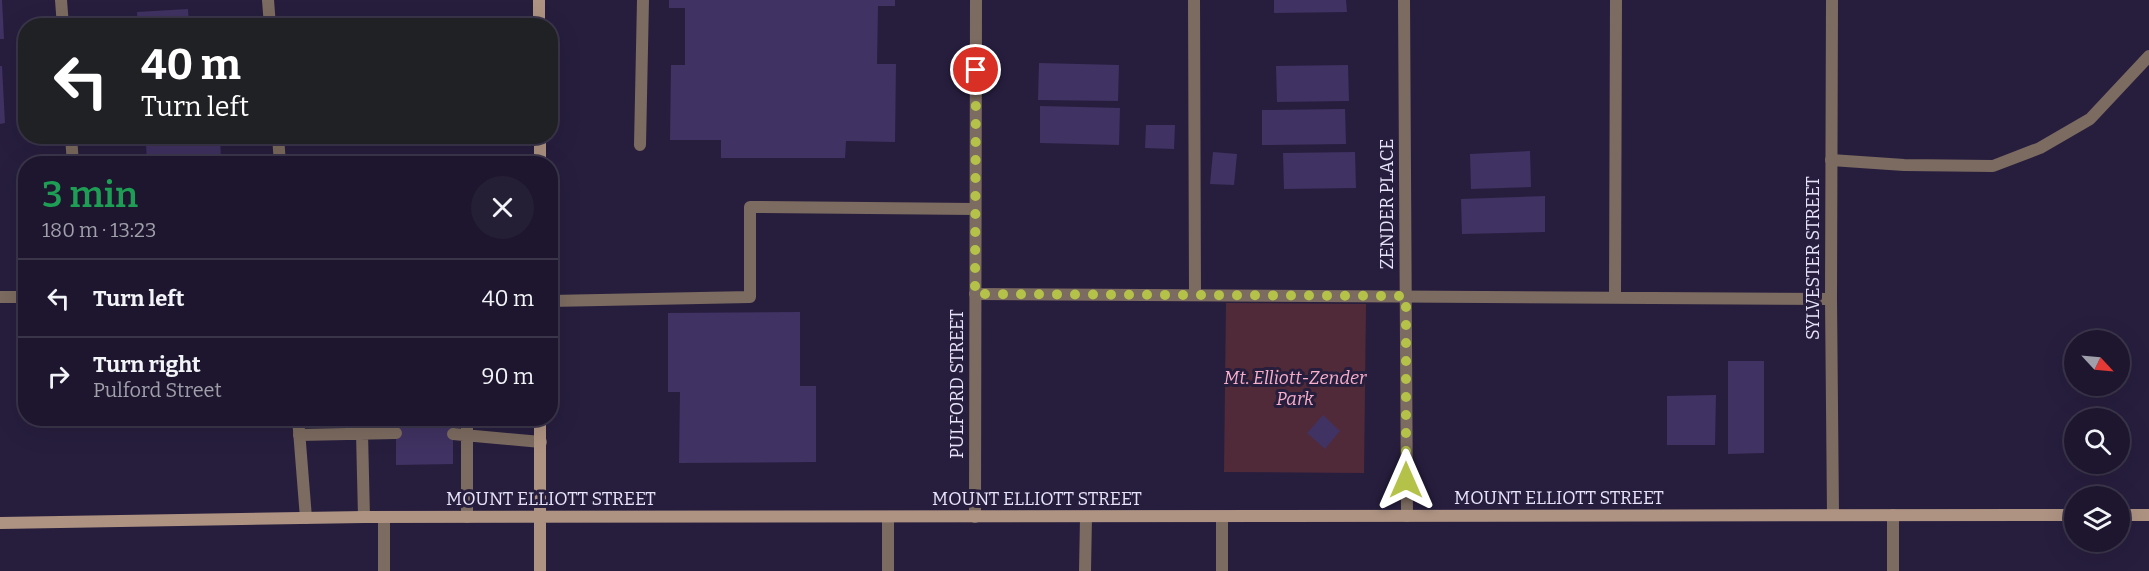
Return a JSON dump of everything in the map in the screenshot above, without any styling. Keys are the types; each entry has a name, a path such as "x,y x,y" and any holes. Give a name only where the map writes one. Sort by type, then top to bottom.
{"main road":[{"path":"539,0 540,18"},
{"path":"540,426 540,571"},
{"name":"MOUNT ELLIOTT STREET","path":"0,523 364,517 2064,515"},
{"path":"2130,515 2149,515"}],"street":[{"path":"61,0 62,18"},
{"path":"268,0 269,18"},
{"path":"640,145 643,0"},
{"name":"PULFORD STREET","path":"975,517 976,0"},
{"path":"1194,0 1195,296"},
{"name":"ZENDER PLACE","path":"1404,0 1407,516"},
{"path":"1615,297 1616,0"},
{"name":"SYLVESTER STREET","path":"1832,0 1833,515"},
{"path":"1831,160 1904,165 1993,166 2040,148 2090,119 2149,56"},
{"path":"558,302 750,297 750,207 975,209"},
{"path":"975,294 1831,299"},
{"path":"0,297 18,297"},
{"path":"298,426 306,518"},
{"path":"364,517 362,433 366,426"},
{"path":"467,426 467,517"},
{"path":"299,435 396,433"},
{"path":"453,434 541,442"},
{"path":"1893,515 1893,571"},
{"path":"888,517 888,571"},
{"path":"1085,571 1086,517"},
{"path":"1222,517 1222,571"},
{"path":"384,518 384,571"}],"green space":[{"name":"Mt. Elliott-Zender Park","path":"1226,303 1366,304 1364,473 1224,472"}],"building":[{"path":"0,0 2,0 4,39 0,39"},
{"path":"669,0 895,0 895,6 878,6 877,64 896,64 895,142 846,141 845,158 721,158 721,140 670,140 671,65 685,65 685,8 669,8"},
{"path":"1274,0 1346,0 1347,12 1274,13"},
{"path":"188,9 189,18 137,18 137,12"},
{"path":"1039,63 1119,65 1118,101 1038,100"},
{"path":"1348,65 1349,101 1277,102 1276,66"},
{"path":"0,66 2,66 5,123 0,124"},
{"path":"1040,106 1120,108 1119,145 1040,143"},
{"path":"1345,109 1346,144 1262,145 1262,110"},
{"path":"1146,125 1175,125 1174,149 1145,148"},
{"path":"146,144 220,144 221,156 147,156"},
{"path":"1530,151 1531,187 1471,189 1470,154"},
{"path":"1213,152 1237,154 1234,185 1210,184"},
{"path":"1355,152 1356,188 1284,189 1283,153"},
{"path":"1545,196 1545,232 1462,234 1461,199"},
{"path":"800,312 800,386 816,386 816,462 679,463 680,392 668,392 668,313"},
{"path":"1728,361 1764,361 1764,453 1728,454"},
{"path":"1716,395 1715,445 1667,445 1667,396"},
{"path":"1323,415 1340,431 1325,449 1307,433"},
{"path":"396,426 453,426 453,464 396,465"}],"route":[{"path":"976,70 975,294 1406,296 1406,480"}]}
